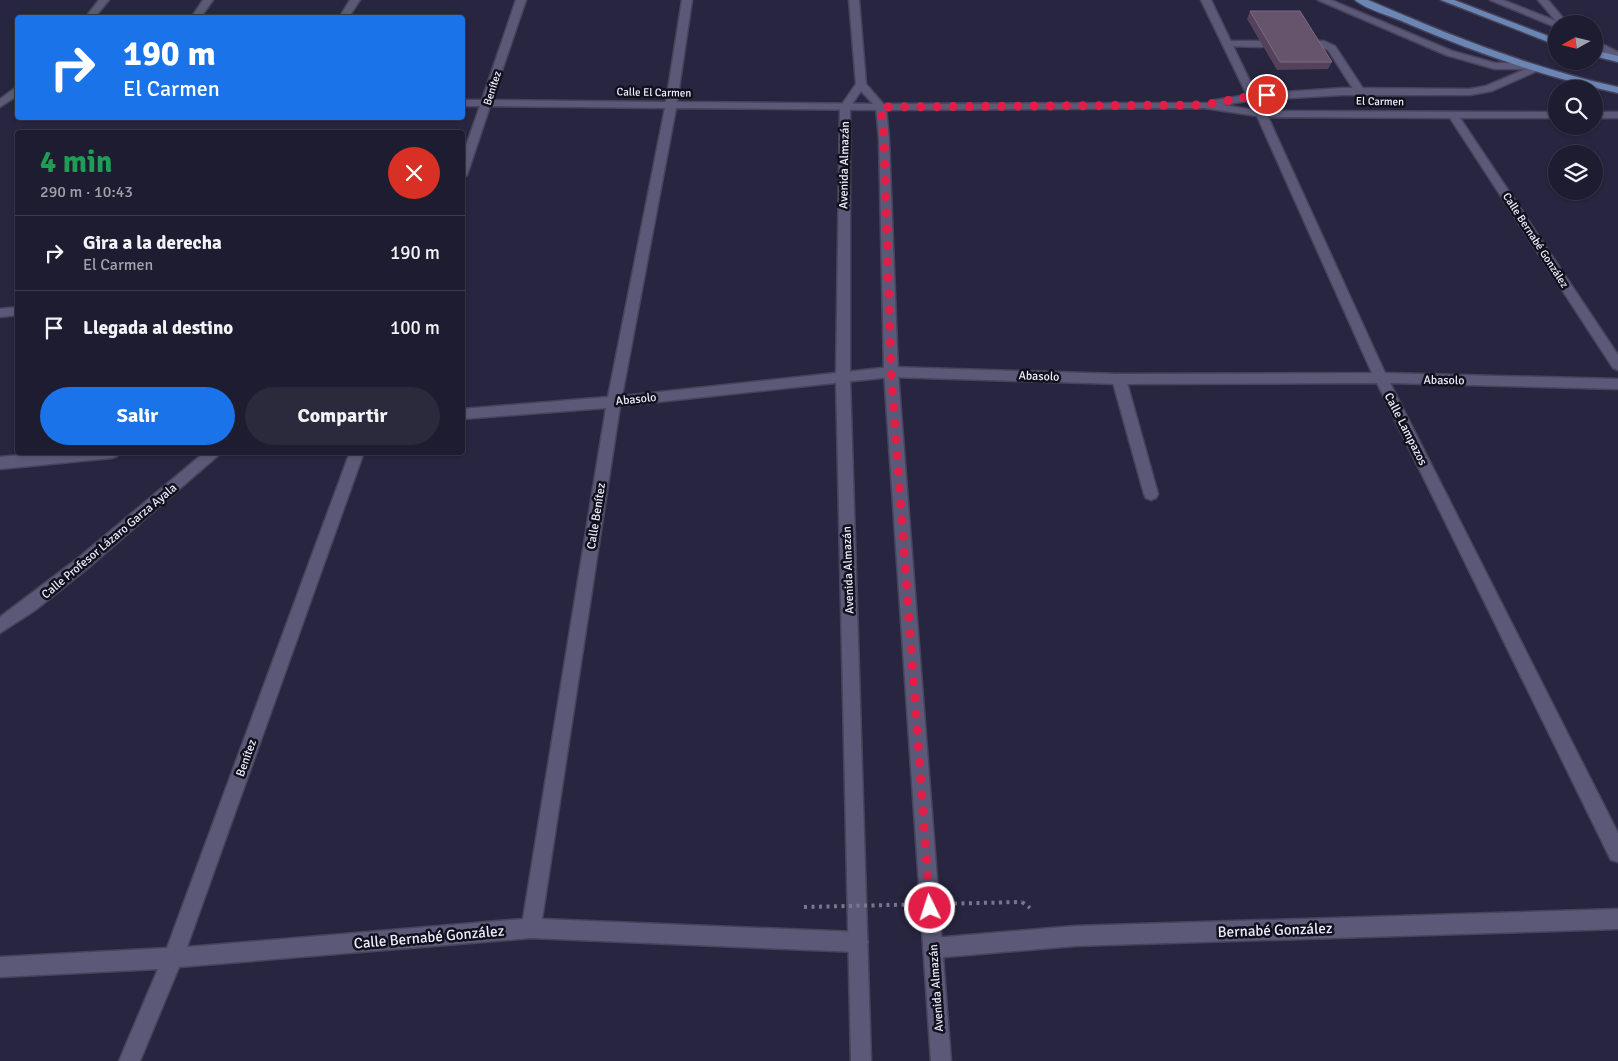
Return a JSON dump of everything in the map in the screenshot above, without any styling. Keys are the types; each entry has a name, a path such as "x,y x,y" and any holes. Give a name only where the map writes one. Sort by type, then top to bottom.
{"main road":[{"path":"1361,0 1414,24 1530,67 1569,80 1618,90"},
{"path":"1446,0 1548,39"},
{"path":"1603,54 1618,58"}],"street":[{"path":"92,15 104,0"},
{"path":"197,15 208,0"},
{"path":"345,15 355,0"},
{"name":"Benítez","path":"466,151 487,103 520,0"},
{"name":"Calle Benítez","path":"531,928 614,402 671,105 687,0"},
{"path":"854,0 861,84 881,107"},
{"name":"Calle Lampazos","path":"1206,0 1261,114 1381,378 1618,854"},
{"path":"1322,0 1449,53 1495,66 1530,67"},
{"path":"1495,0 1548,21"},
{"path":"1543,0 1556,15"},
{"path":"1227,44 1262,44"},
{"path":"1312,44 1324,44 1332,48 1361,92"},
{"path":"1603,49 1618,58"},
{"name":"El Carmen","path":"1204,105 1252,96 1361,92 1470,92 1488,89 1530,67"},
{"name":"Avenida Almazán","path":"861,84 845,107 843,378 861,1061"},
{"path":"0,105 15,92"},
{"name":"Calle El Carmen","path":"465,103 881,107"},
{"path":"0,105 15,104"},
{"name":"El Carmen","path":"881,107 1204,105 1261,114 1548,115"},
{"name":"Avenida Almazán","path":"881,107 891,372 941,1061"},
{"name":"Calle Bernabé González","path":"1453,115 1618,365"},
{"path":"1603,115 1618,115"},
{"path":"0,313 15,311"},
{"name":"Abasolo","path":"465,414 614,402 891,372 1119,379 1381,378 1618,384"},
{"path":"1119,379 1150,494"},
{"path":"0,463 81,455"},
{"name":"Calle Profesor Lázaro Garza Ayala","path":"0,626 34,603 80,566 211,455"},
{"name":"Benítez","path":"129,1061 173,958 356,455"},
{"name":"Bernabé González","path":"933,948 1075,936 1618,919"},
{"name":"Calle Bernabé González","path":"0,967 173,958 531,928 858,942"}],"path":[{"path":"804,907 1022,902"}],"building":[{"path":"1250,11 1300,11 1332,62 1280,62"}],"route":[{"path":"930,908 891,372 884,140 881,107 1204,105 1267,95"}]}
